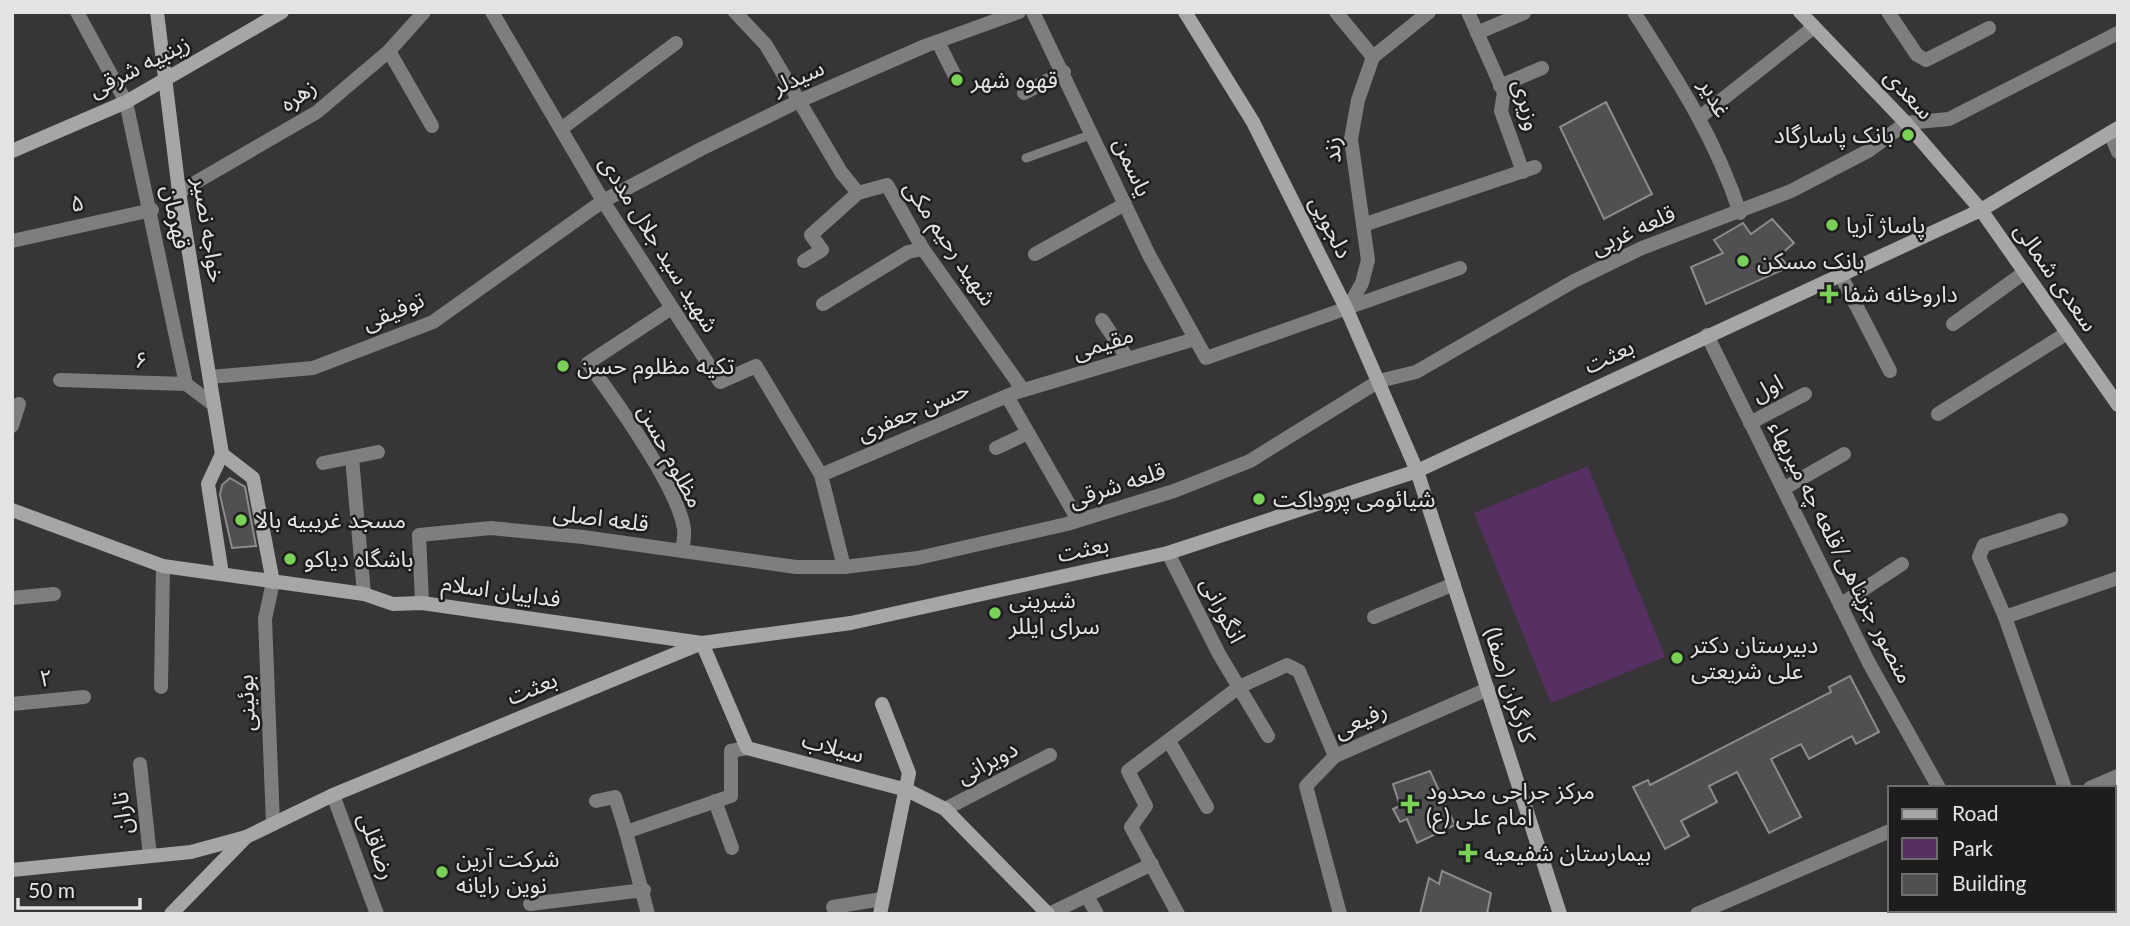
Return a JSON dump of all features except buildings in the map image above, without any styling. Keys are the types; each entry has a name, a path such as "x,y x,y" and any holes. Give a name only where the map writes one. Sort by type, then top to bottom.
{"main road":[{"name":"خواجه نصیر","path":"157,12 179,192 222,454"},
{"name":"زینبیه شرقی","path":"12,151 126,102 167,81 282,12"},
{"name":"دلجویی","path":"1185,12 1253,122 1348,310 1417,471"},
{"name":"سعدی","path":"1800,12 1906,122 1981,210"},
{"name":"بعثت","path":"12,870 191,852 246,837 333,795 702,643 851,623 1168,553 1417,471 1981,210 2114,130"},
{"name":"سعدی شمالی","path":"1981,210 2118,405"},
{"path":"222,574 208,484 222,454 253,478 273,582"},
{"name":"کارگران (صفا)","path":"1417,471 1560,914"},
{"name":"فداییان اسلام","path":"12,510 163,566 364,594 393,604 422,603 702,643"},
{"path":"702,643 747,748"},
{"path":"881,906 909,773 882,704"},
{"name":"سیلاب","path":"747,748 907,790 945,809 1049,914"},
{"path":"171,914 246,837"}],"street":[{"name":"قهرمان","path":"76,12 126,102 152,210 186,384"},
{"name":"زهره","path":"179,192 317,112 388,51 425,12"},
{"name":"شهید سید جلال مددی","path":"492,12 603,201 670,309 720,382 756,366 821,475 845,567"},
{"path":"735,12 766,45 858,193 811,235 822,250 804,261"},
{"name":"سیدلر","path":"603,201 799,101 938,42 1019,12"},
{"name":"یاسمن","path":"1033,12 1064,72 1149,255 1195,339"},
{"path":"1336,12 1373,58 1429,12"},
{"name":"وزیری","path":"1363,225 1529,169 1501,111 1504,93 1468,12"},
{"name":"غدیر","path":"1634,12 1700,117 1725,169 1740,213"},
{"path":"1888,12 1917,55 1926,60 1989,28"},
{"path":"1477,33 1524,13"},
{"path":"1700,117 1814,27"},
{"path":"1906,122 1949,119 2118,33"},
{"path":"938,42 957,80"},
{"path":"561,129 676,43"},
{"path":"388,51 432,126"},
{"name":"زند","path":"1348,310 1362,282 1368,260 1351,139 1358,100 1373,58"},
{"path":"1500,86 1542,68"},
{"path":"1024,93 1064,72"},
{"name":"قلعه غربی","path":"1379,382 1416,372 1574,281 1642,248 1740,213 1843,167 1906,122"},
{"path":"2114,130 2118,152"},
{"name":"شهید رحیم مکی","path":"858,193 887,185 923,249 1023,390"},
{"name":"توفیقی","path":"210,377 313,368 433,322 603,201"},
{"path":"1035,254 1125,204"},
{"name":"۵","path":"12,241 152,210"},
{"path":"823,304 908,252 923,249"},
{"path":"1195,339 1206,358 1348,310 1460,268"},
{"path":"1953,324 2025,272"},
{"path":"1840,274 1890,371"},
{"name":"مظلوم حسن","path":"670,309 589,363 622,410 675,501 684,530 682,551"},
{"path":"1102,320 1128,359"},
{"path":"1938,414 2067,333"},
{"name":"منصور جزپناهی/قلعه چه میربهاء","path":"1707,335 1840,605 1938,786"},
{"name":"مقیمی","path":"1023,390 1195,339"},
{"name":"۶","path":"60,380 186,384"},
{"name":"قلعه شرقی","path":"845,567 918,558 1078,520 1174,491 1251,461 1379,382"},
{"path":"186,384 214,405"},
{"name":"حسن جعفری","path":"821,475 1023,390"},
{"name":"اول","path":"1751,423 1805,394"},
{"path":"1007,396 1078,520"},
{"path":"12,426 19,404"},
{"path":"996,448 1028,433"},
{"path":"323,463 378,452"},
{"path":"1783,489 1844,454"},
{"path":"352,457 364,594"},
{"path":"2061,520 1984,545 1979,551 1979,557 2005,617 2064,786"},
{"name":"قلعه اصلی","path":"422,603 419,535 491,528 796,567 845,567"},
{"name":"انگورانی","path":"1168,553 1268,736"},
{"path":"1840,605 1902,564"},
{"path":"160,687 163,566"},
{"path":"2005,617 2118,578"},
{"name":"بوئینی","path":"273,582 265,619 273,824"},
{"path":"1374,617 1454,584"},
{"path":"12,598 54,594"},
{"path":"1178,914 1130,827 1146,806 1128,771 1239,687 1287,665 1299,671 1335,756"},
{"name":"رفیعی","path":"1340,914 1306,786 1335,756 1488,689"},
{"name":"۲","path":"12,704 84,696"},
{"path":"1168,741 1207,807"},
{"path":"626,832 732,796 731,751 747,748"},
{"name":"دویرانی","path":"945,809 1050,755"},
{"name":"تاران","path":"140,764 150,856"},
{"path":"2095,786 2118,776"},
{"name":"رضاقلی","path":"333,795 377,914"},
{"path":"596,801 615,797 644,890 648,914"},
{"path":"715,801 732,848"},
{"path":"1697,914 1888,832"},
{"path":"1049,914 1152,864"},
{"path":"530,904 644,890"},
{"path":"1087,895 1097,914"},
{"path":"833,907 881,906"}],"lane":[{"path":"1026,158 1093,134"}],"green space":[{"path":"1588,466 1665,657 1551,703 1474,513"}],"place":[{"name":"قهوه شهر","path":"957,80"},
{"name":"بانک پاسارگاد","path":"1908,135"},
{"name":"پاساژ آریا","path":"1832,225"},
{"name":"بانک مسکن","path":"1743,261"},
{"name":"داروخانه شفا","path":"1829,294"},
{"name":"تکیه مظلوم حسن","path":"563,366"},
{"name":"شیائومی پروداکت","path":"1259,499"},
{"name":"مسجد غریبیه بالا","path":"241,520"},
{"name":"باشگاه دیاکو","path":"290,559"},
{"name":"شیرینی سرای ایللر","path":"995,613"},
{"name":"دبیرستان دکتر علی شریعتی","path":"1677,658"},
{"name":"مرکز جراحی محدود امام علی (ع)","path":"1410,804"},
{"name":"بیمارستان شفیعیه","path":"1468,853"},
{"name":"شرکت آرین نوین رایانه","path":"442,872"}]}
